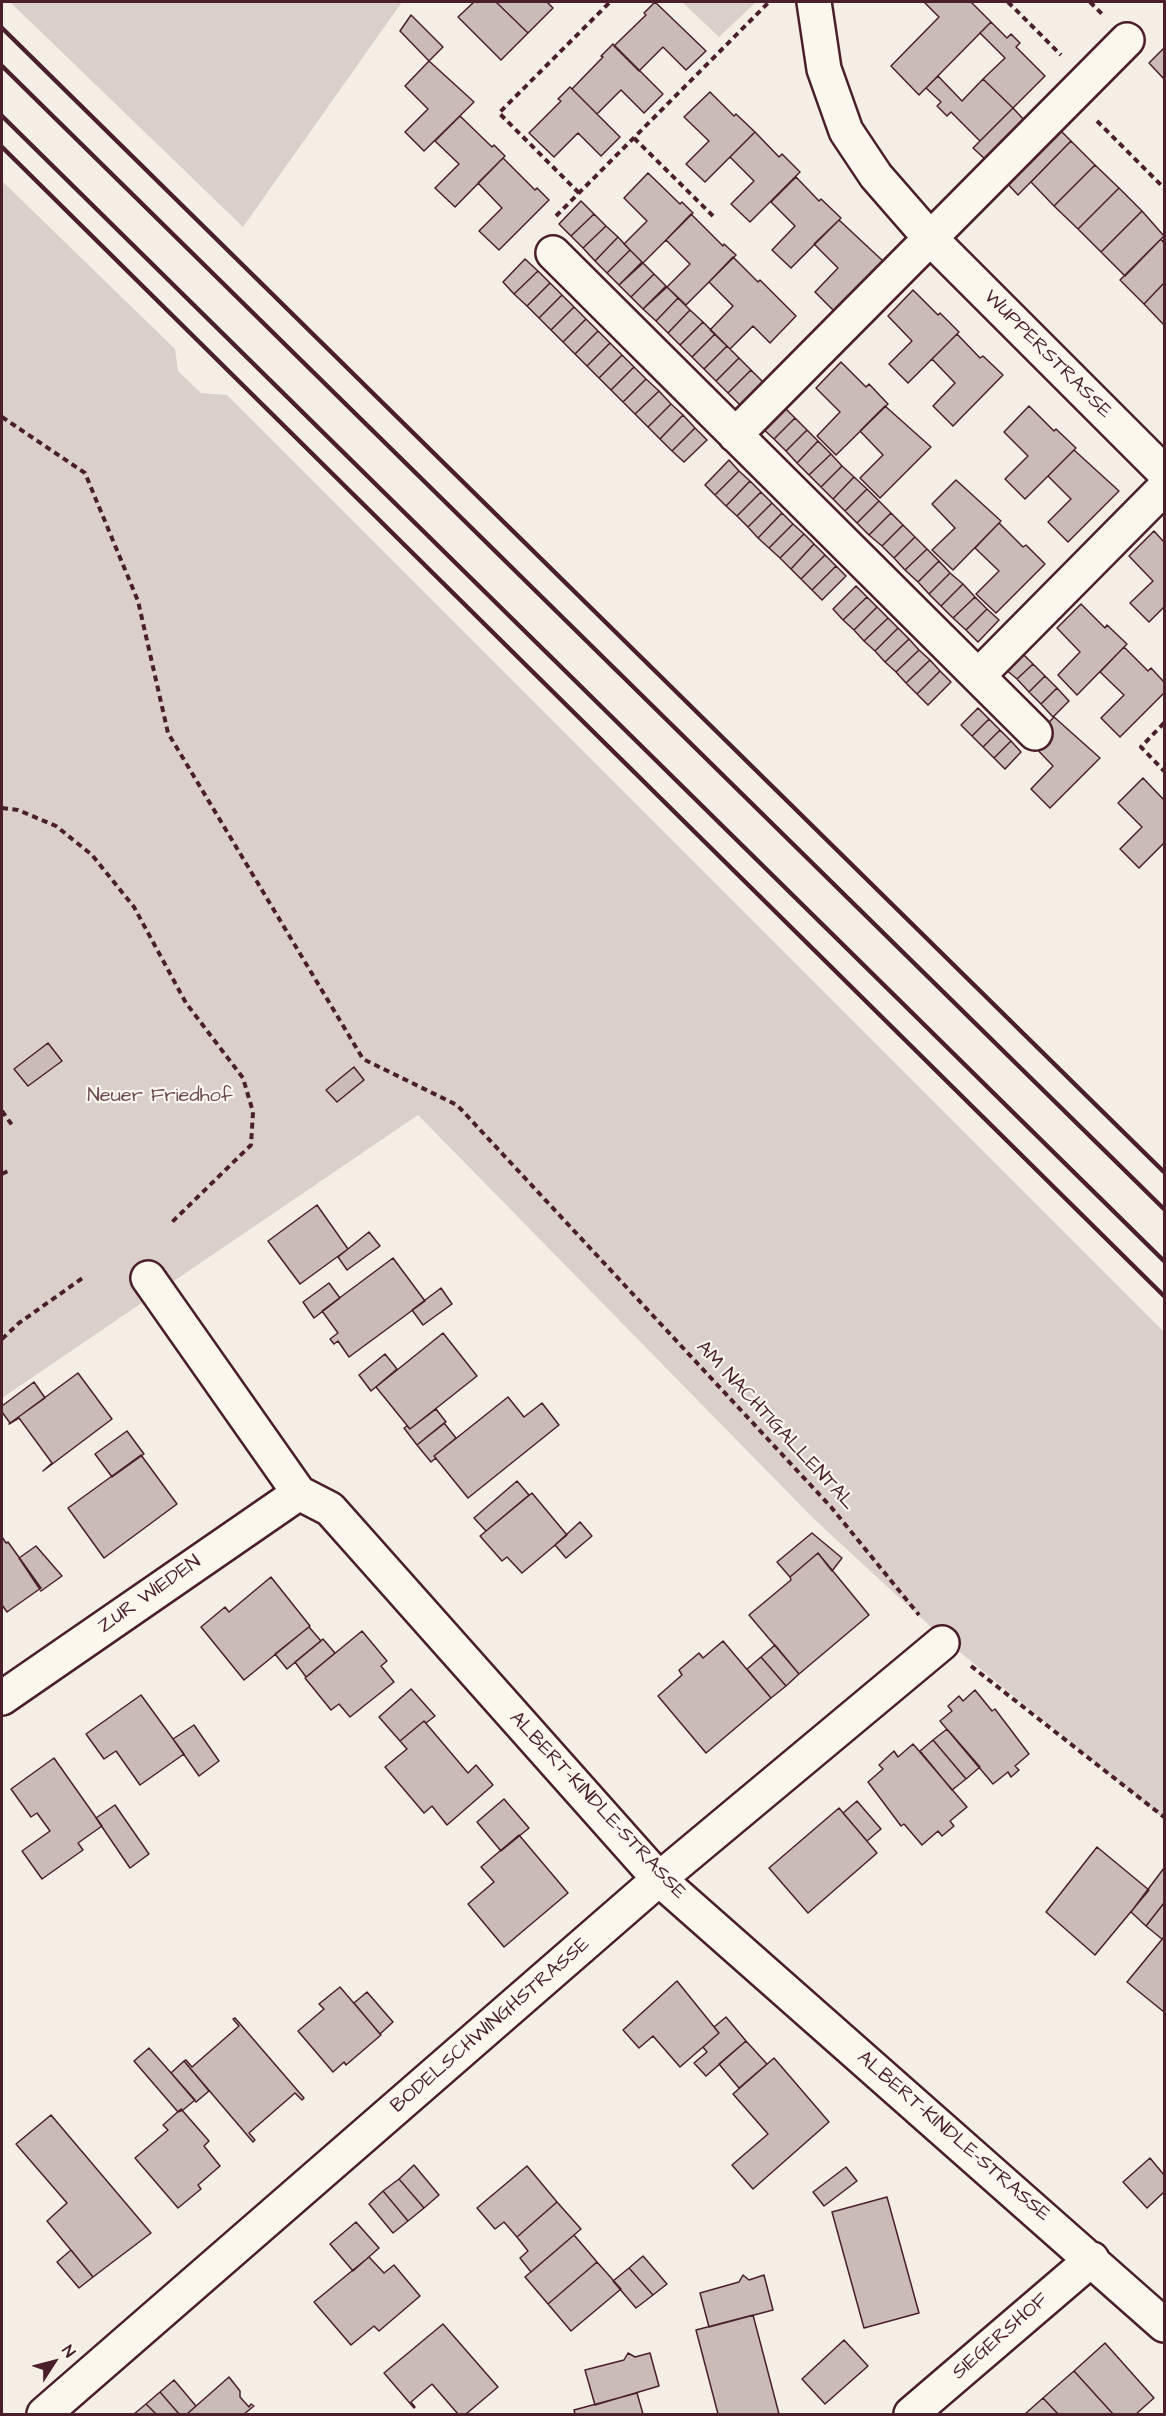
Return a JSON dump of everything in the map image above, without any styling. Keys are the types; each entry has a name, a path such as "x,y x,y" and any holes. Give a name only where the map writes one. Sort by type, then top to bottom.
{"street":[{"name":"WUPPERSTRASSE","path":"814,2 824,69 846,132 876,176 930,238 1164,472"},
{"path":"735,435 1127,40"},
{"path":"552,253 1035,733"},
{"path":"978,676 1164,488"},
{"name":"ALBERT-KINDLE-STRASSE","path":"148,1278 299,1493 330,1509 659,1879 1092,2259 1164,2325"},
{"name":"ZUR WIEDEN","path":"2,1698 299,1493"},
{"name":"BODELSCHWINGHSTRASSE","path":"62,2409 659,1879 942,1643"},
{"name":"SIEGERSHOF","path":"911,2415 1092,2259"}],"path":[{"path":"579,193 500,113 610,2"},
{"path":"552,253 536,237 769,2"},
{"path":"1008,2 1164,188"},
{"path":"634,138 715,218"},
{"name":"AM NACHTIGALLENTAL","path":"2,417 85,473 138,601 168,733 363,1059 457,1105 831,1507 942,1643 1164,1817"},
{"path":"1164,723 1141,747 1164,771"},
{"path":"2,808 18,810 56,826 92,855 134,907 186,1003 243,1078 253,1112 251,1145 171,1223"},
{"path":"2,1111 12,1125"},
{"path":"2,1174 10,1170"},
{"path":"2,1339 19,1323 84,1277"}],"green space":[{"path":"10,2 402,2 243,227"},
{"path":"682,2 756,2 719,37"},
{"name":"Neuer Friedhof","path":"2,181 175,349 178,371 201,393 227,395 1164,1332 1164,1819 945,1640 814,1519 418,1115 2,1398"}],"building":[{"path":"474,2 496,2 528,33 501,60 458,17"},
{"path":"496,2 547,2 553,8 528,33"},
{"path":"655,2 706,51 686,70 663,47 639,71 614,46 646,15 644,13"},
{"path":"924,2 971,2 991,22 919,95 891,66 939,17"},
{"path":"411,15 443,47 429,61 400,31"},
{"path":"991,22 1007,38 1011,34 1020,43 1016,47 1045,76 1013,108 983,79 1005,58 980,33"},
{"path":"613,44 663,94 644,113 621,90 597,114 572,89"},
{"path":"1164,48 1164,79 1149,63"},
{"path":"429,61 474,102 424,151 405,132 428,109 405,86"},
{"path":"938,76 962,101 983,79 1013,108 980,141 951,112 947,116 937,106 941,102 926,88"},
{"path":"570,87 620,137 601,156 578,133 554,157 529,133 561,101 558,99"},
{"path":"710,92 734,116 736,114 755,132 705,182 686,164 709,141 684,117"},
{"path":"1013,108 1025,121 986,160 973,148"},
{"path":"460,116 492,147 494,145 505,156 455,207 435,188 459,164 435,141"},
{"path":"1059,129 1071,141 1018,195 1006,182"},
{"path":"755,132 779,157 782,154 800,172 750,222 731,204 754,181 730,157"},
{"path":"1071,141 1095,165 1054,206 1031,182"},
{"path":"503,158 535,190 537,188 549,200 499,250 479,231 502,208 478,183"},
{"path":"1095,165 1119,188 1078,229 1054,206"},
{"path":"648,173 680,204 682,202 693,213 643,263 624,244 647,221 624,198"},
{"path":"796,177 819,201 821,199 841,218 791,268 772,250 795,226 771,202"},
{"path":"1119,188 1142,211 1101,252 1078,229"},
{"path":"581,201 594,214 571,236 559,224"},
{"path":"1142,211 1164,236 1125,276 1101,252"},
{"path":"594,214 606,226 583,248 571,236"},
{"path":"691,214 723,246 724,244 736,255 686,305 667,287 690,264 666,240"},
{"path":"839,220 884,262 834,311 815,292 838,268 814,244"},
{"path":"606,226 618,237 595,261 583,248"},
{"path":"618,237 630,250 607,273 595,261"},
{"path":"1161,239 1164,243 1164,283 1144,304 1120,280"},
{"path":"630,250 642,262 619,285 607,273"},
{"path":"733,257 796,316 770,343 753,326 730,349 710,330 733,306 709,282"},
{"path":"525,259 538,271 514,294 503,282"},
{"path":"643,263 654,274 631,297 619,285"},
{"path":"538,271 550,283 527,306 514,294"},
{"path":"654,274 666,286 643,309 631,297"},
{"path":"550,283 562,295 539,318 527,306"},
{"path":"1164,283 1164,325 1144,304"},
{"path":"667,287 678,298 656,321 643,309"},
{"path":"913,290 959,332 908,383 889,364 912,341 888,316"},
{"path":"562,295 574,307 551,330 539,318"},
{"path":"678,298 690,310 668,333 656,321"},
{"path":"574,307 586,319 563,342 551,330"},
{"path":"690,310 703,322 680,345 668,333"},
{"path":"586,319 598,331 575,354 563,342"},
{"path":"703,322 715,334 692,357 680,345"},
{"path":"598,331 610,343 587,366 575,354"},
{"path":"715,334 727,346 704,369 692,357"},
{"path":"957,334 980,358 983,356 1003,375 953,426 933,406 955,383 932,359"},
{"path":"610,343 622,355 599,378 587,366"},
{"path":"727,346 739,358 716,381 704,369"},
{"path":"622,355 634,367 611,390 599,378"},
{"path":"739,358 751,370 728,393 716,381"},
{"path":"841,362 866,387 869,384 888,404 836,455 817,436 840,412 816,388"},
{"path":"634,367 646,379 623,402 611,390"},
{"path":"751,370 763,382 740,405 728,393"},
{"path":"646,379 659,391 635,414 623,402"},
{"path":"659,391 671,404 648,427 635,414"},
{"path":"671,404 683,415 660,439 648,427"},
{"path":"783,406 795,418 774,439 761,427"},
{"path":"885,406 931,447 880,498 860,478 883,455 860,431"},
{"path":"1029,406 1054,431 1056,429 1076,448 1025,499 1005,479 1028,456 1004,432"},
{"path":"683,415 695,428 672,451 660,439"},
{"path":"795,418 807,430 786,451 774,439"},
{"path":"695,428 707,440 684,462 672,451"},
{"path":"807,430 818,441 797,463 786,451"},
{"path":"818,441 831,454 809,475 797,463"},
{"path":"1074,450 1119,491 1068,542 1048,522 1071,499 1048,476"},
{"path":"831,454 842,466 821,487 809,475"},
{"path":"729,460 739,471 715,495 705,485"},
{"path":"842,466 854,477 833,499 821,487"},
{"path":"739,471 750,481 726,506 715,495"},
{"path":"854,477 867,489 845,511 833,499"},
{"path":"956,480 1001,521 953,570 932,550 955,528 932,504"},
{"path":"750,481 761,492 737,516 726,506"},
{"path":"867,489 879,501 857,523 845,511"},
{"path":"761,492 772,503 748,527 737,516"},
{"path":"879,501 891,513 869,535 857,523"},
{"path":"772,503 782,513 758,538 748,527"},
{"path":"782,513 793,524 769,548 758,538"},
{"path":"891,513 903,525 882,546 869,535"},
{"path":"999,523 1023,547 1026,545 1045,564 996,613 976,594 999,571 975,548"},
{"path":"793,524 804,534 780,558 769,548"},
{"path":"903,525 915,537 894,558 882,546"},
{"path":"1154,531 1164,542 1164,607 1149,622 1130,603 1153,581 1129,556"},
{"path":"804,534 814,544 791,569 780,558"},
{"path":"915,537 927,549 905,570 894,558"},
{"path":"814,544 825,555 801,579 791,569"},
{"path":"927,549 939,561 918,582 905,570"},
{"path":"825,555 836,566 812,590 801,579"},
{"path":"939,561 950,573 929,594 918,582"},
{"path":"836,566 846,576 822,600 812,590"},
{"path":"950,573 963,584 941,606 929,594"},
{"path":"963,584 975,597 953,618 941,606"},
{"path":"856,586 867,597 843,620 833,609"},
{"path":"867,597 877,607 854,630 843,620"},
{"path":"975,597 987,609 966,630 953,618"},
{"path":"1081,604 1105,628 1107,625 1127,644 1077,695 1058,675 1080,652 1057,628"},
{"path":"877,607 888,618 864,641 854,630"},
{"path":"987,609 999,620 978,642 966,630"},
{"path":"888,618 898,628 875,651 864,641"},
{"path":"898,628 909,639 885,662 875,651"},
{"path":"909,639 919,650 896,672 885,662"},
{"path":"1124,647 1148,671 1151,668 1164,682 1164,693 1120,737 1101,718 1124,695 1100,672"},
{"path":"919,650 930,660 906,683 896,672"},
{"path":"1020,651 1033,664 1017,679 1004,668"},
{"path":"930,660 940,671 917,694 906,683"},
{"path":"1033,664 1045,676 1029,692 1017,679"},
{"path":"940,671 951,682 928,705 917,694"},
{"path":"1045,676 1057,688 1041,704 1029,692"},
{"path":"1057,688 1069,701 1053,717 1041,704"},
{"path":"978,708 989,719 972,736 961,725"},
{"path":"1054,717 1100,758 1050,808 1031,789 1053,766 1030,742"},
{"path":"989,719 1000,730 983,747 972,736"},
{"path":"1000,730 1011,741 994,758 983,747"},
{"path":"1011,741 1021,752 1005,769 994,758"},
{"path":"1143,778 1164,800 1164,843 1139,868 1120,849 1142,827 1118,803"},
{"path":"48,1043 62,1061 28,1086 14,1069"},
{"path":"354,1067 364,1080 337,1102 326,1090"},
{"path":"317,1205 348,1249 300,1284 268,1241"},
{"path":"369,1232 380,1246 347,1270 338,1257"},
{"path":"393,1258 425,1301 349,1357 338,1341 334,1344 330,1339 338,1333 322,1311"},
{"path":"329,1283 340,1298 314,1318 303,1302"},
{"path":"441,1288 452,1304 423,1325 412,1310"},
{"path":"443,1333 477,1376 410,1429 376,1387"},
{"path":"385,1354 397,1369 371,1391 359,1375"},
{"path":"78,1373 112,1419 43,1471 52,1463 19,1418 9,1424"},
{"path":"34,1382 45,1398 10,1423 2,1412 2,1406"},
{"path":"508,1397 524,1417 542,1403 559,1425 468,1498 434,1456"},
{"path":"436,1409 446,1422 417,1445 404,1428 407,1426 410,1429"},
{"path":"444,1423 456,1438 434,1456 436,1458 431,1462 417,1445"},
{"path":"127,1431 144,1454 112,1477 95,1454"},
{"path":"141,1455 177,1504 104,1558 68,1508"},
{"path":"517,1481 529,1495 486,1531 474,1518"},
{"path":"532,1493 567,1535 522,1573 507,1557 502,1561 480,1536"},
{"path":"580,1522 592,1536 566,1558 555,1545"},
{"path":"812,1533 842,1558 832,1571 818,1553 790,1577 777,1562"},
{"path":"2,1537 41,1588 7,1612 2,1605"},
{"path":"36,1546 62,1576 41,1591 19,1558"},
{"path":"818,1553 869,1615 799,1674 749,1615 791,1580 790,1577"},
{"path":"271,1577 310,1626 244,1680 201,1627 225,1607 229,1612"},
{"path":"309,1627 321,1641 287,1669 275,1654"},
{"path":"362,1631 387,1661 381,1666 394,1682 350,1717 339,1704 331,1710 305,1678"},
{"path":"323,1639 335,1653 306,1677 295,1662"},
{"path":"723,1641 771,1698 706,1753 658,1696 682,1675 679,1670 699,1653 703,1658"},
{"path":"775,1645 799,1674 786,1686 761,1657"},
{"path":"761,1657 786,1686 771,1698 747,1669"},
{"path":"411,1689 435,1716 426,1723 424,1721 400,1741 379,1717"},
{"path":"975,1690 992,1711 995,1709 1029,1754 1015,1766 1019,1770 1011,1777 1008,1772 993,1784 940,1721 952,1711 948,1706 959,1696 963,1701"},
{"path":"141,1695 184,1754 140,1785 116,1751 104,1759 86,1734"},
{"path":"424,1721 468,1773 476,1765 493,1785 447,1825 432,1806 424,1813 385,1767 407,1749 400,1741"},
{"path":"194,1725 219,1761 199,1776 173,1739"},
{"path":"947,1729 980,1767 966,1779 933,1740"},
{"path":"933,1740 966,1779 952,1790 920,1751"},
{"path":"913,1744 967,1807 950,1821 954,1826 942,1836 938,1831 922,1845 904,1824 901,1826 868,1782 883,1769 879,1765 894,1751 898,1757"},
{"path":"54,1758 102,1826 78,1843 83,1850 42,1879 22,1851 50,1831 37,1813 31,1817 11,1789"},
{"path":"504,1799 529,1828 501,1851 477,1822"},
{"path":"857,1801 881,1829 867,1841 843,1813"},
{"path":"115,1805 149,1854 130,1868 96,1818"},
{"path":"839,1808 877,1853 808,1913 769,1868"},
{"path":"519,1835 568,1893 504,1947 468,1904 494,1882 481,1867"},
{"path":"1097,1847 1149,1890 1095,1955 1046,1912"},
{"path":"1164,1868 1164,1903 1146,1926 1131,1912"},
{"path":"1164,1903 1164,1937 1162,1939 1146,1926"},
{"path":"1164,1937 1164,2012 1127,1982"},
{"path":"677,1981 719,2033 680,2067 653,2036 639,2048 623,2030"},
{"path":"340,1987 381,2035 346,2065 344,2062 333,2072 298,2031 324,2009 319,2004"},
{"path":"367,1992 393,2022 380,2034 354,2003"},
{"path":"726,2017 746,2041 706,2076 694,2063 707,2052 703,2047 719,2033 714,2027"},
{"path":"235,2018 304,2098 302,2100 295,2093 249,2133 255,2140 253,2142 184,2061 186,2060 192,2067 239,2026 233,2019"},
{"path":"746,2041 767,2064 739,2088 719,2064"},
{"path":"149,2048 195,2100 183,2110 178,2112 134,2061"},
{"path":"774,2058 829,2122 753,2189 732,2165 768,2134 733,2094"},
{"path":"184,2061 209,2091 196,2102 171,2073"},
{"path":"181,2109 209,2141 204,2146 220,2166 198,2185 201,2189 178,2208 135,2158 168,2130 163,2125"},
{"path":"51,2115 151,2233 93,2277 47,2221 67,2203 16,2144"},
{"path":"1150,2158 1164,2175 1164,2192 1147,2208 1123,2182"},
{"path":"414,2165 439,2195 424,2208 399,2179"},
{"path":"527,2166 557,2202 517,2237 504,2222 495,2229 477,2208"},
{"path":"846,2167 857,2181 824,2206 813,2192"},
{"path":"399,2179 424,2208 408,2221 383,2191"},
{"path":"383,2191 408,2221 393,2233 369,2204"},
{"path":"887,2197 919,2313 864,2328 832,2212"},
{"path":"557,2202 581,2229 531,2272 520,2258 528,2251 517,2237"},
{"path":"356,2222 379,2248 353,2271 330,2244"},
{"path":"574,2235 597,2262 548,2304 525,2277"},
{"path":"71,2250 93,2277 79,2288 57,2262"},
{"path":"643,2256 667,2284 653,2295 629,2268"},
{"path":"369,2257 384,2273 394,2265 420,2296 379,2331 374,2326 351,2345 314,2302"},
{"path":"597,2262 621,2289 571,2331 548,2304"},
{"path":"629,2268 653,2295 636,2308 613,2281"},
{"path":"743,2275 749,2280 764,2275 773,2310 709,2327 700,2293 739,2282"},
{"path":"753,2315 779,2414 718,2414 696,2330"},
{"path":"443,2324 498,2387 466,2414 458,2414 432,2384 411,2402 414,2408 384,2373"},
{"path":"844,2340 868,2366 825,2404 802,2379"},
{"path":"1105,2343 1154,2398 1136,2414 1113,2414 1074,2371"},
{"path":"628,2353 635,2357 650,2353 659,2386 595,2405 585,2370 624,2360"},
{"path":"1074,2371 1113,2414 1058,2414 1043,2398"},
{"path":"229,2377 240,2391 240,2397 249,2407 251,2404 254,2406 244,2414 187,2414"},
{"path":"174,2380 196,2406 187,2414 179,2414 160,2392"},
{"path":"160,2392 179,2414 156,2414 146,2404"},
{"path":"637,2393 643,2414 575,2414 574,2410"},
{"path":"1043,2398 1058,2414 1025,2414"},
{"path":"146,2404 156,2414 134,2414"}],"railway":[{"path":"2,28 1164,1172"},
{"path":"2,66 1164,1209"},
{"path":"2,116 1164,1261"},
{"path":"2,147 1164,1296"}]}
